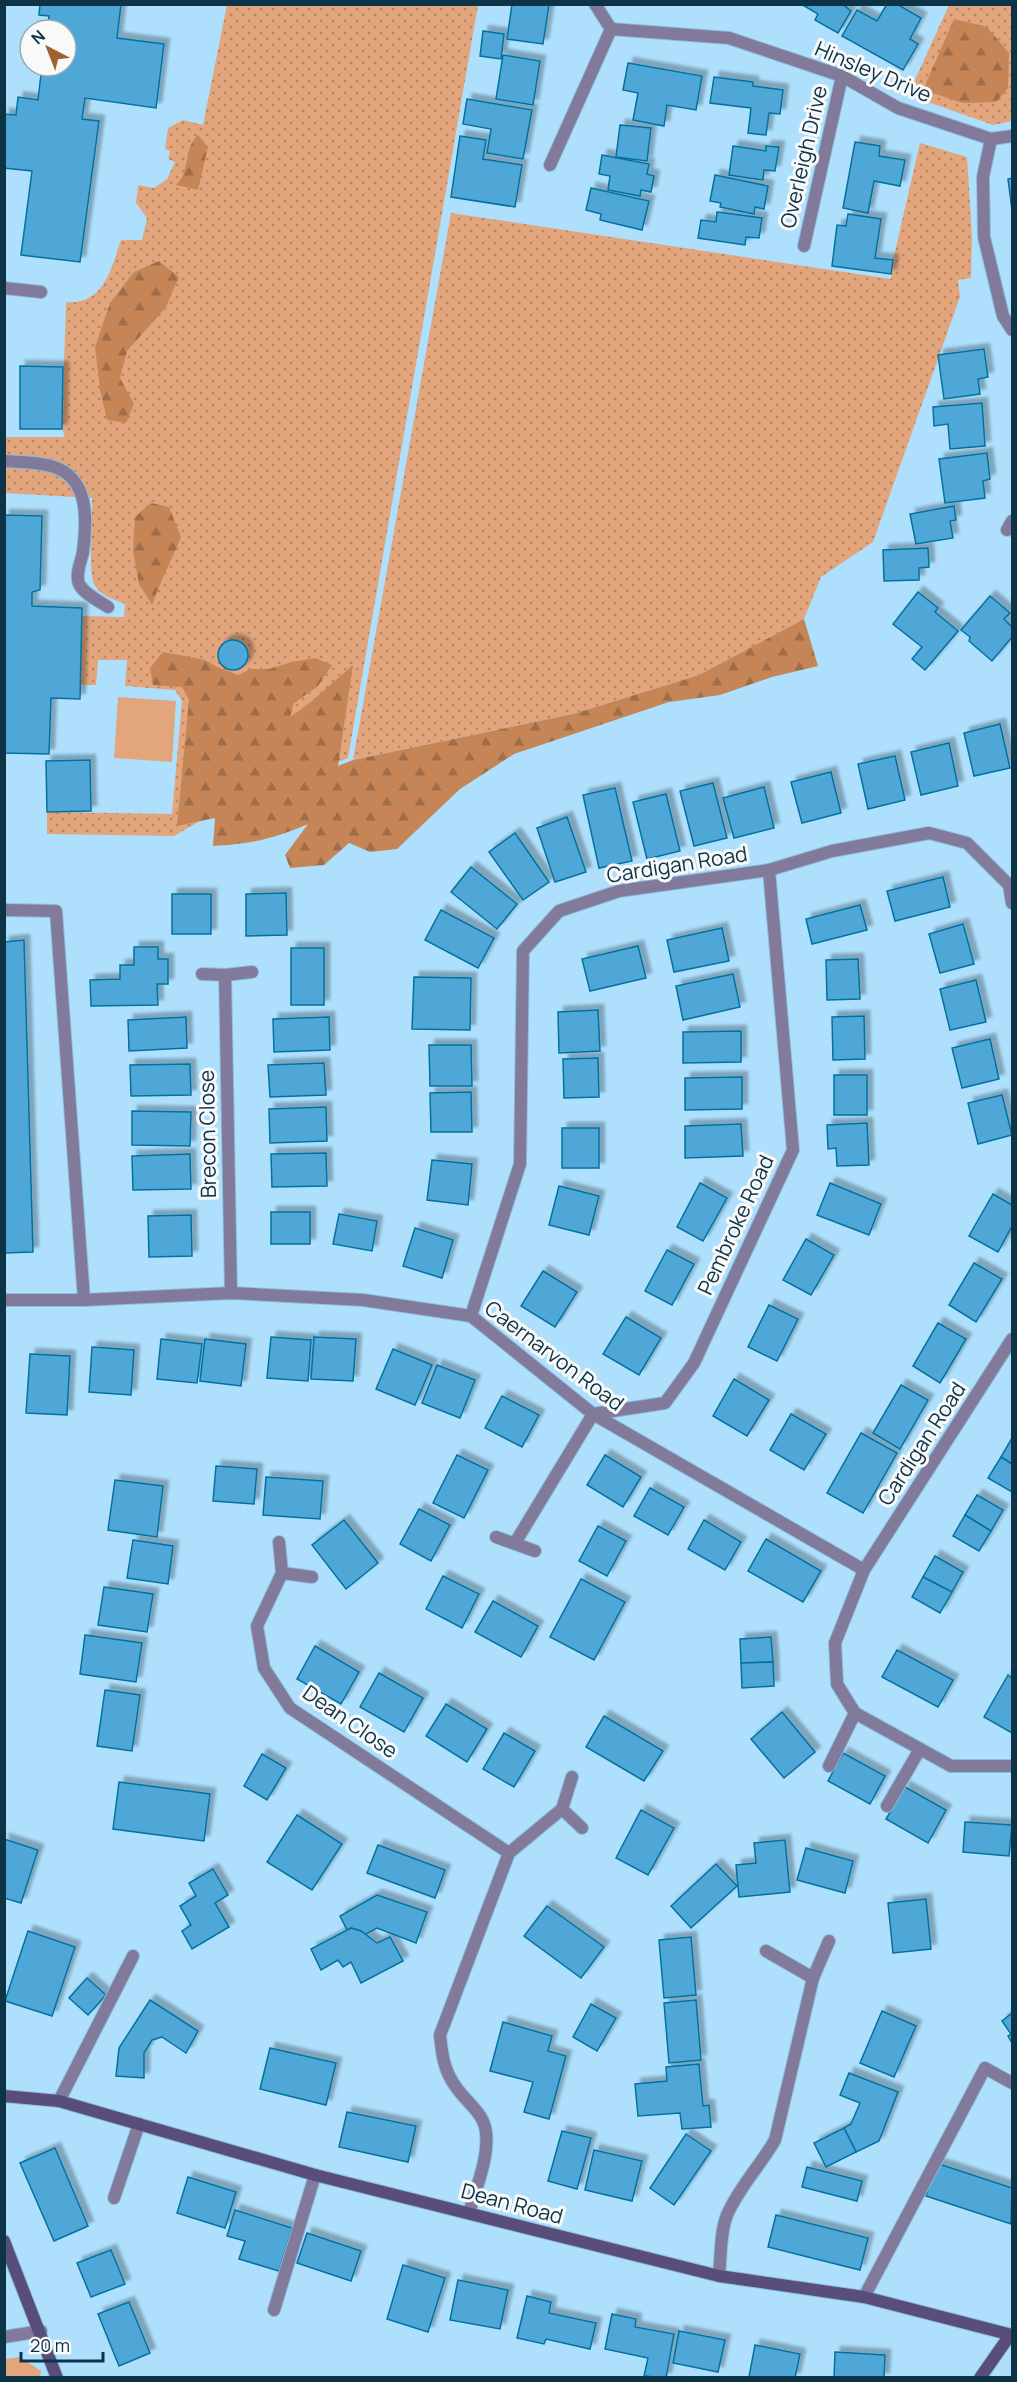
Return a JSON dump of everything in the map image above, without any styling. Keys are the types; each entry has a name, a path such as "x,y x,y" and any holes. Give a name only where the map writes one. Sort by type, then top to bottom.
{"street":[{"path":"550,165 611,29 595,4"},
{"name":"Hinsley Drive","path":"611,29 729,38 842,76 898,108 990,139 1012,136"},
{"name":"Overleigh Drive","path":"804,246 842,76"},
{"path":"990,139 983,177 984,237 1002,316 1012,330"},
{"path":"4,288 41,292"},
{"path":"4,461 50,465 74,480 84,501 86,515 85,538 78,571 79,585 108,607"},
{"name":"Cardigan Road","path":"471,1316 520,1164 523,951 559,911 620,891 769,870 832,851 928,833 967,843 1010,885 1012,903"},
{"name":"Pembroke Road","path":"593,1414 665,1403 694,1363 793,1150 769,870"},
{"path":"4,910 56,911 84,1300"},
{"path":"202,975 252,972"},
{"name":"Brecon Close","path":"225,975 231,1293"},
{"name":"Caernarvon Road","path":"4,1300 84,1300 231,1293 363,1300 471,1316 593,1414 864,1570"},
{"name":"Cardigan Road","path":"855,1713 837,1683 835,1643 864,1570 1012,1339"},
{"path":"515,1543 593,1414"},
{"path":"496,1537 535,1551"},
{"path":"279,1542 282,1573 312,1577"},
{"name":"Dean Close","path":"282,1573 257,1626 264,1668 290,1708 509,1853"},
{"path":"829,1766 855,1713 951,1766 1012,1766"},
{"path":"887,1806 920,1749"},
{"path":"469,2213 487,2149 486,2130 480,2115 455,2086 443,2064 440,2036 509,1853 562,1809 572,1777"},
{"path":"562,1809 582,1828"},
{"path":"718,2276 726,2218 740,2189 763,2162 775,2140 813,1978 829,1941"},
{"path":"766,1951 813,1978"},
{"path":"59,2101 133,1956"},
{"path":"864,2297 985,2068 1012,2083"},
{"name":"Dean Road","path":"4,2096 59,2101 315,2175 718,2276 864,2297 1011,2335"},
{"path":"114,2198 139,2124"},
{"path":"274,2310 315,2175"},
{"path":"4,2241 57,2378"},
{"path":"4,2337 40,2331"},
{"path":"980,2378 1011,2335"}],"shaded area":[{"path":"227,5 478,5 348,758 224,807 174,836 47,834 47,812 172,814 182,701 175,690 125,686 127,660 98,660 96,685 80,685 82,616 124,617 125,604 104,594 94,584 92,578 92,498 5,493 5,437 65,437 62,429 66,302 89,298 97,291 109,273 121,240 142,240 147,218 136,203 138,185 154,188 167,179 175,162 168,159 170,151 165,149 168,128 183,120 203,125"},
{"path":"949,5 1012,5 1012,121 993,125 908,95"},
{"path":"920,143 967,157 972,237 971,278 958,280 960,297 873,542 821,577 804,619 699,675 573,714 353,760 451,213 891,279 893,260"},
{"path":"118,697 176,701 172,762 114,758"},
{"path":"20,2357 41,2371 40,2377 5,2377 5,2359"}],"green space":[{"path":"954,19 987,27 1009,53 1008,88 996,102 963,103 923,90"},
{"path":"198,135 208,147 198,190 176,185 184,173 190,147"},
{"path":"159,261 179,277 166,307 127,351 120,378 134,404 126,423 107,420 100,389 95,347 110,303 134,272"},
{"path":"151,503 169,507 181,537 152,605 139,584 133,551 135,517"},
{"path":"804,619 818,666 772,677 720,695 669,702 514,754 460,789 397,849 370,852 349,843 324,865 290,868 285,855 308,824 262,840 213,846 215,818 177,826 189,700 182,687 153,685 150,668 163,652 205,660 238,675 251,669 269,669 315,658 332,665 318,686 294,703 290,717 353,665 338,766 353,760 573,714 699,675"}],"building":[{"path":"40,4 121,4 117,38 164,44 156,108 85,98 82,119 99,121 80,262 21,255 32,171 4,168 4,114 16,115 18,97 38,100 41,78 78,78 78,18 49,18 49,16 39,15"},
{"path":"512,4 549,4 543,44 507,39"},
{"path":"801,4 842,4 851,11 838,33 815,20 818,14"},
{"path":"887,4 897,4 921,18 910,39 918,44 903,70 842,36 857,10 877,21"},
{"path":"483,31 504,34 501,59 480,56"},
{"path":"503,55 540,61 533,105 496,99"},
{"path":"628,63 702,76 696,110 667,105 664,126 633,120 638,93 623,90"},
{"path":"714,77 753,82 753,86 783,90 780,114 769,113 766,135 748,133 751,108 710,103"},
{"path":"467,99 532,110 523,159 487,153 491,129 463,124"},
{"path":"620,125 651,128 647,161 616,157"},
{"path":"460,136 486,140 483,159 522,165 515,207 451,197"},
{"path":"855,142 880,146 879,156 905,160 900,186 874,181 868,213 843,208"},
{"path":"733,146 766,151 766,146 779,147 775,171 764,170 763,180 729,175"},
{"path":"602,155 649,164 647,174 654,176 651,192 641,190 640,196 608,190 610,176 599,174"},
{"path":"715,175 768,186 764,209 755,207 754,214 720,207 721,203 710,201"},
{"path":"1012,178 1012,210 1008,179"},
{"path":"591,188 649,201 642,230 600,220 601,214 586,210"},
{"path":"717,212 762,218 759,238 746,237 745,245 698,238 701,220 716,222"},
{"path":"848,214 881,219 875,258 893,260 891,274 832,266 837,225 846,226"},
{"path":"984,349 988,377 978,379 980,394 944,399 938,355"},
{"path":"20,366 63,367 62,429 20,429"},
{"path":"982,403 985,446 950,449 948,424 934,426 933,407"},
{"path":"987,453 990,479 983,481 985,498 945,503 939,459"},
{"path":"954,506 956,520 950,521 953,538 916,544 910,514"},
{"path":"4,515 42,516 40,590 32,592 32,606 82,608 80,699 51,698 49,754 4,753"},
{"path":"928,548 929,567 919,568 919,580 884,581 883,550"},
{"path":"918,592 938,608 935,612 958,631 925,670 912,659 922,647 893,624"},
{"path":"990,596 1010,613 1004,619 1012,627 1012,637 992,661 969,641 970,637 961,630"},
{"path":"233,640 239,641 247,649 247,661 239,669 233,670 227,669 219,661 218,655 219,649 227,641"},
{"path":"1000,724 1010,768 974,776 964,733"},
{"path":"949,743 958,786 921,795 911,752"},
{"path":"895,756 905,800 868,809 858,764"},
{"path":"90,760 91,811 47,812 46,761"},
{"path":"831,772 841,813 802,823 791,782"},
{"path":"713,783 727,838 694,846 680,791"},
{"path":"764,787 774,828 734,838 723,798"},
{"path":"615,788 632,861 599,868 583,795"},
{"path":"666,794 680,851 647,859 633,802"},
{"path":"567,817 586,872 555,882 537,828"},
{"path":"515,833 549,882 523,900 489,852"},
{"path":"471,867 517,904 497,929 451,892"},
{"path":"943,877 950,907 895,921 887,891"},
{"path":"286,893 287,935 246,936 246,894"},
{"path":"172,894 211,894 211,934 172,934"},
{"path":"860,905 867,930 812,944 806,919"},
{"path":"441,910 494,938 478,968 425,940"},
{"path":"963,924 974,964 940,973 929,934"},
{"path":"722,928 729,961 674,972 667,940"},
{"path":"24,940 33,1252 4,1253 4,942"},
{"path":"638,946 646,978 590,991 582,959"},
{"path":"134,947 158,947 158,959 168,959 168,984 157,984 158,1005 91,1006 90,980 120,979 120,965 134,965"},
{"path":"291,948 324,948 324,1005 291,1005"},
{"path":"858,959 860,999 827,1000 826,960"},
{"path":"733,974 740,1007 683,1020 676,986"},
{"path":"414,977 471,978 470,1030 412,1029"},
{"path":"976,980 986,1022 950,1030 940,989"},
{"path":"598,1010 600,1051 559,1053 558,1012"},
{"path":"864,1016 865,1059 833,1060 832,1017"},
{"path":"186,1017 187,1048 129,1051 128,1020"},
{"path":"329,1017 330,1050 274,1052 273,1019"},
{"path":"741,1031 741,1062 683,1063 683,1032"},
{"path":"990,1039 999,1079 962,1088 952,1048"},
{"path":"429,1045 471,1045 472,1086 430,1086"},
{"path":"598,1058 599,1097 564,1098 563,1059"},
{"path":"324,1063 326,1095 270,1097 268,1065"},
{"path":"190,1064 191,1095 131,1096 130,1065"},
{"path":"834,1075 867,1075 867,1115 834,1115"},
{"path":"742,1077 742,1109 685,1110 685,1078"},
{"path":"471,1092 472,1132 431,1132 430,1093"},
{"path":"1002,1095 1012,1135 978,1144 968,1103"},
{"path":"326,1107 327,1141 270,1143 269,1109"},
{"path":"132,1111 191,1112 190,1146 132,1145"},
{"path":"867,1123 869,1165 837,1166 836,1148 828,1149 827,1125"},
{"path":"741,1124 743,1156 685,1158 685,1126"},
{"path":"562,1128 599,1128 599,1168 562,1168"},
{"path":"326,1153 327,1186 272,1187 271,1154"},
{"path":"190,1154 191,1189 133,1190 132,1156"},
{"path":"432,1160 472,1164 468,1205 427,1200"},
{"path":"700,1183 727,1198 703,1241 677,1227"},
{"path":"830,1183 881,1204 869,1235 817,1215"},
{"path":"559,1186 599,1196 589,1235 549,1225"},
{"path":"993,1194 1012,1205 1012,1226 998,1252 969,1236"},
{"path":"271,1212 310,1212 310,1244 271,1244"},
{"path":"339,1214 377,1221 372,1251 333,1244"},
{"path":"191,1215 192,1256 149,1257 148,1216"},
{"path":"415,1228 453,1240 442,1278 403,1266"},
{"path":"806,1239 834,1255 811,1295 783,1280"},
{"path":"667,1250 694,1264 672,1305 645,1291"},
{"path":"974,1263 1002,1279 976,1322 949,1305"},
{"path":"543,1271 577,1292 555,1327 521,1306"},
{"path":"769,1305 798,1319 777,1361 748,1347"},
{"path":"626,1317 661,1338 639,1375 603,1354"},
{"path":"938,1323 966,1339 940,1383 913,1366"},
{"path":"271,1337 311,1340 308,1381 267,1378"},
{"path":"314,1337 356,1339 353,1381 311,1379"},
{"path":"161,1339 202,1344 197,1383 157,1379"},
{"path":"205,1339 246,1344 241,1386 200,1381"},
{"path":"92,1347 134,1350 131,1395 89,1392"},
{"path":"393,1349 432,1365 415,1405 376,1389"},
{"path":"30,1354 70,1356 67,1415 26,1413"},
{"path":"437,1365 475,1380 460,1418 422,1403"},
{"path":"734,1379 769,1400 747,1436 713,1416"},
{"path":"901,1385 928,1400 900,1449 873,1433"},
{"path":"502,1396 539,1415 522,1447 485,1428"},
{"path":"791,1414 826,1434 804,1470 770,1450"},
{"path":"861,1433 897,1453 863,1513 827,1493"},
{"path":"1012,1438 1012,1464 1001,1457"},
{"path":"457,1455 488,1470 464,1518 433,1503"},
{"path":"605,1455 641,1477 623,1507 587,1485"},
{"path":"1001,1457 1012,1464 1012,1492 988,1478"},
{"path":"216,1466 257,1469 254,1504 213,1501"},
{"path":"266,1477 323,1481 320,1519 263,1515"},
{"path":"115,1480 163,1486 157,1537 108,1530"},
{"path":"650,1488 684,1507 668,1535 634,1516"},
{"path":"977,1495 1003,1510 991,1531 965,1515"},
{"path":"419,1509 450,1525 431,1561 400,1544"},
{"path":"965,1515 991,1531 979,1551 953,1536"},
{"path":"344,1520 378,1563 346,1589 312,1545"},
{"path":"704,1520 741,1542 725,1570 688,1549"},
{"path":"598,1526 626,1541 607,1576 579,1561"},
{"path":"766,1539 821,1571 803,1602 748,1571"},
{"path":"133,1540 173,1546 168,1584 127,1578"},
{"path":"935,1556 963,1572 952,1592 923,1577"},
{"path":"443,1576 479,1594 462,1628 426,1609"},
{"path":"923,1577 952,1592 940,1613 912,1597"},
{"path":"581,1579 625,1602 594,1660 550,1637"},
{"path":"104,1587 153,1594 147,1632 98,1625"},
{"path":"493,1601 538,1626 521,1657 475,1632"},
{"path":"85,1635 142,1643 136,1682 80,1674"},
{"path":"771,1637 773,1662 741,1663 740,1639"},
{"path":"315,1646 359,1672 341,1704 297,1679"},
{"path":"897,1650 953,1680 938,1707 882,1677"},
{"path":"773,1662 774,1686 742,1688 741,1663"},
{"path":"379,1673 423,1698 404,1732 360,1707"},
{"path":"1008,1675 1012,1678 1012,1733 984,1717"},
{"path":"105,1690 140,1695 132,1751 97,1746"},
{"path":"446,1704 487,1729 467,1762 426,1736"},
{"path":"782,1712 815,1752 784,1778 751,1739"},
{"path":"604,1716 663,1751 644,1781 586,1747"},
{"path":"504,1733 535,1751 514,1787 483,1769"},
{"path":"843,1753 885,1776 870,1804 828,1781"},
{"path":"262,1754 286,1768 267,1800 244,1786"},
{"path":"119,1782 210,1794 204,1841 113,1829"},
{"path":"905,1787 946,1810 928,1843 886,1819"},
{"path":"641,1810 674,1828 648,1875 616,1858"},
{"path":"297,1815 342,1844 312,1890 267,1862"},
{"path":"965,1822 1012,1825 1009,1856 963,1852"},
{"path":"4,1839 38,1850 21,1903 4,1898"},
{"path":"785,1840 790,1892 739,1897 736,1865 756,1863 754,1843"},
{"path":"378,1845 445,1870 435,1898 367,1873"},
{"path":"806,1848 853,1861 845,1893 797,1880"},
{"path":"716,1864 737,1886 691,1928 671,1906"},
{"path":"213,1869 228,1895 215,1903 229,1927 192,1949 182,1931 191,1925 180,1906 196,1896 189,1883"},
{"path":"377,1895 427,1912 416,1943 377,1928 364,1935 361,1931 351,1928 347,1930 340,1916"},
{"path":"926,1899 931,1949 893,1953 888,1903"},
{"path":"547,1906 604,1947 581,1978 524,1936"},
{"path":"351,1928 361,1931 377,1943 390,1937 403,1961 361,1983 351,1962 343,1967 338,1960 321,1970 311,1949"},
{"path":"28,1931 75,1947 52,2016 5,2001"},
{"path":"691,1937 696,1995 664,1998 659,1940"},
{"path":"87,1978 106,1995 88,2015 69,1998"},
{"path":"150,2000 198,2031 186,2053 162,2037 152,2040 144,2053 144,2078 116,2076 119,2048"},
{"path":"696,2000 701,2060 669,2063 664,2003"},
{"path":"591,2004 616,2018 597,2051 573,2037"},
{"path":"882,2011 916,2026 894,2077 860,2063"},
{"path":"1012,2013 1012,2043 1008,2036 1011,2034 1002,2021"},
{"path":"503,2022 552,2036 548,2051 566,2056 549,2119 524,2112 533,2082 490,2071"},
{"path":"270,2048 336,2063 326,2105 260,2089"},
{"path":"699,2064 703,2106 709,2105 711,2127 682,2129 680,2113 638,2116 635,2084 667,2081 666,2067"},
{"path":"849,2073 898,2092 879,2141 856,2152 844,2128 851,2124 860,2103 840,2095"},
{"path":"347,2112 416,2126 408,2162 339,2147"},
{"path":"844,2128 856,2152 826,2167 814,2143"},
{"path":"562,2131 591,2138 577,2189 548,2181"},
{"path":"686,2134 711,2151 674,2205 650,2188"},
{"path":"55,2148 88,2226 54,2241 20,2163"},
{"path":"594,2150 642,2161 632,2201 585,2190"},
{"path":"936,2163 1012,2188 1011,2224 926,2196"},
{"path":"807,2167 862,2181 857,2201 802,2187"},
{"path":"188,2177 236,2192 225,2228 177,2213"},
{"path":"235,2210 292,2228 279,2271 239,2259 245,2241 227,2236"},
{"path":"776,2215 868,2238 860,2270 768,2247"},
{"path":"307,2233 361,2251 351,2281 297,2263"},
{"path":"111,2250 125,2284 91,2297 77,2263"},
{"path":"403,2265 445,2278 428,2332 387,2319"},
{"path":"458,2280 508,2290 500,2329 450,2320"},
{"path":"527,2296 551,2302 549,2313 596,2323 590,2349 546,2339 544,2344 517,2338"},
{"path":"129,2302 150,2353 119,2366 98,2314"},
{"path":"612,2314 636,2319 635,2327 674,2334 666,2378 644,2376 648,2358 605,2349"},
{"path":"679,2331 725,2340 718,2372 673,2363"},
{"path":"755,2345 800,2354 795,2378 749,2377"},
{"path":"835,2352 885,2355 884,2378 834,2378"}]}
